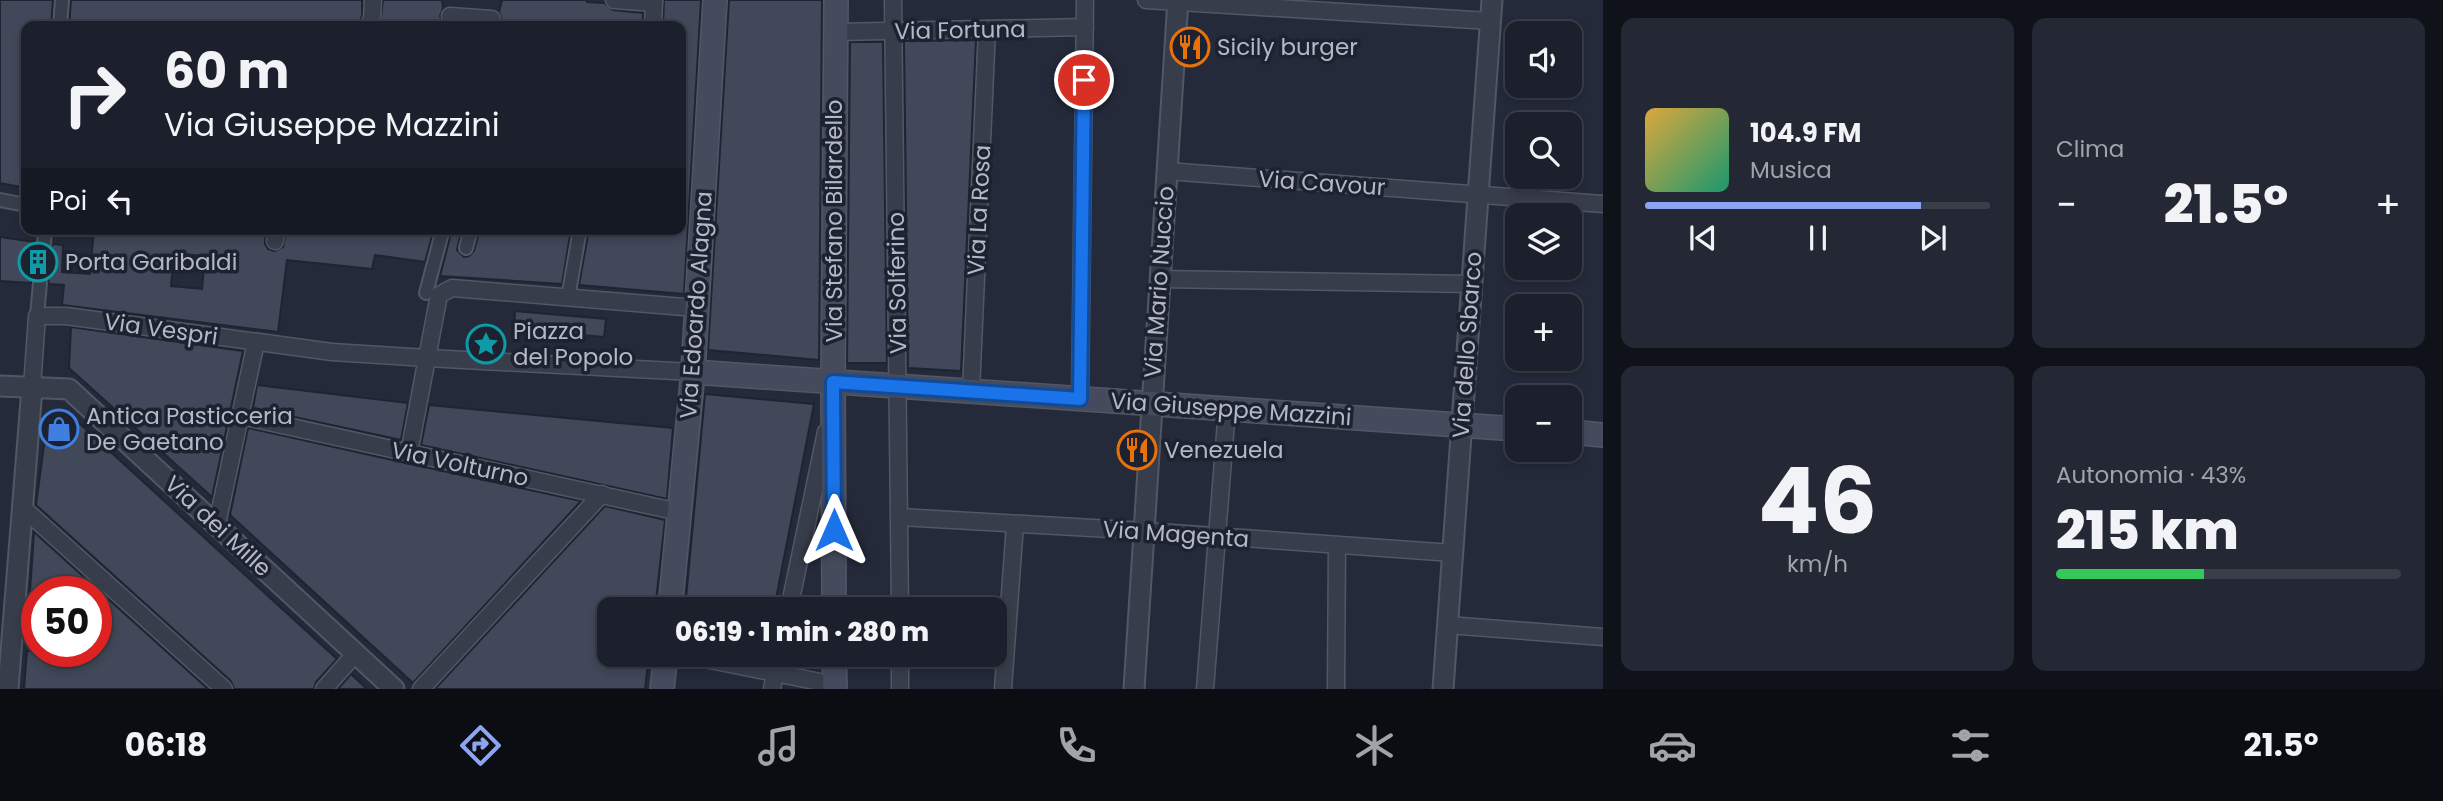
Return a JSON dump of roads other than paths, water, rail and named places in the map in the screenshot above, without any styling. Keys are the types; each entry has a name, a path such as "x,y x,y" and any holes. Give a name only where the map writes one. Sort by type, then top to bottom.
{"main road":[{"name":"Via Edoardo Alagna","path":"671,597 693,372 715,0"},
{"name":"Via Stefano Bilardello","path":"834,597 836,0"},
{"name":"Via Giuseppe Mazzini","path":"693,372 833,390 898,386 1505,428"},
{"path":"1582,433 1603,435"},
{"path":"662,689 665,667"},
{"path":"835,667 835,687"}],"street":[{"path":"60,21 62,0"},
{"path":"371,21 373,0"},
{"path":"614,0 654,1 653,21"},
{"name":"Via Solferino","path":"892,0 900,597"},
{"path":"1080,399 1085,0"},
{"path":"1146,0 1490,21"},
{"name":"Via dello Sbarco","path":"1443,689 1492,0"},
{"name":"Via Mario Nuccio","path":"1134,689 1178,1"},
{"path":"450,14 492,19"},
{"name":"Via Fortuna","path":"836,32 1085,27"},
{"name":"Via La Rosa","path":"971,391 988,29"},
{"name":"Via Cavour","path":"1167,171 1603,204"},
{"path":"0,200 21,204"},
{"path":"44,244 45,235"},
{"path":"426,293 441,235"},
{"path":"466,248 469,235"},
{"path":"569,291 579,235"},
{"path":"1159,279 1472,284"},
{"path":"8,689 5,644 22,507 40,283"},
{"path":"409,453 439,295 452,288 569,291 696,308"},
{"name":"Via Vespri","path":"37,316 66,316 332,352 693,372"},
{"path":"217,524 256,342"},
{"name":"Via dei Mille","path":"0,386 68,389 394,689"},
{"path":"791,597 833,390"},
{"path":"1205,689 1227,409"},
{"name":"Via Volturno","path":"241,416 679,512"},
{"path":"421,689 602,494"},
{"path":"22,507 224,689"},
{"name":"Via Magenta","path":"900,517 1144,531 1453,554"},
{"path":"1003,689 1016,524"},
{"path":"1336,689 1337,545"},
{"path":"1448,625 1603,637"},
{"path":"324,689 356,653"},
{"path":"749,667 835,687"},
{"path":"772,689 777,667"},
{"path":"900,667 900,689"}],"tunnel":[{"path":"40,283 44,244"}],"place":[{"name":"Sicily burger","path":"1190,47"},
{"name":"Porta Garibaldi","path":"38,262"},
{"name":"Piazza del Popolo","path":"486,344"},
{"name":"Antica Pasticceria De Gaetano","path":"59,429"},
{"name":"Venezuela","path":"1137,450"}]}
